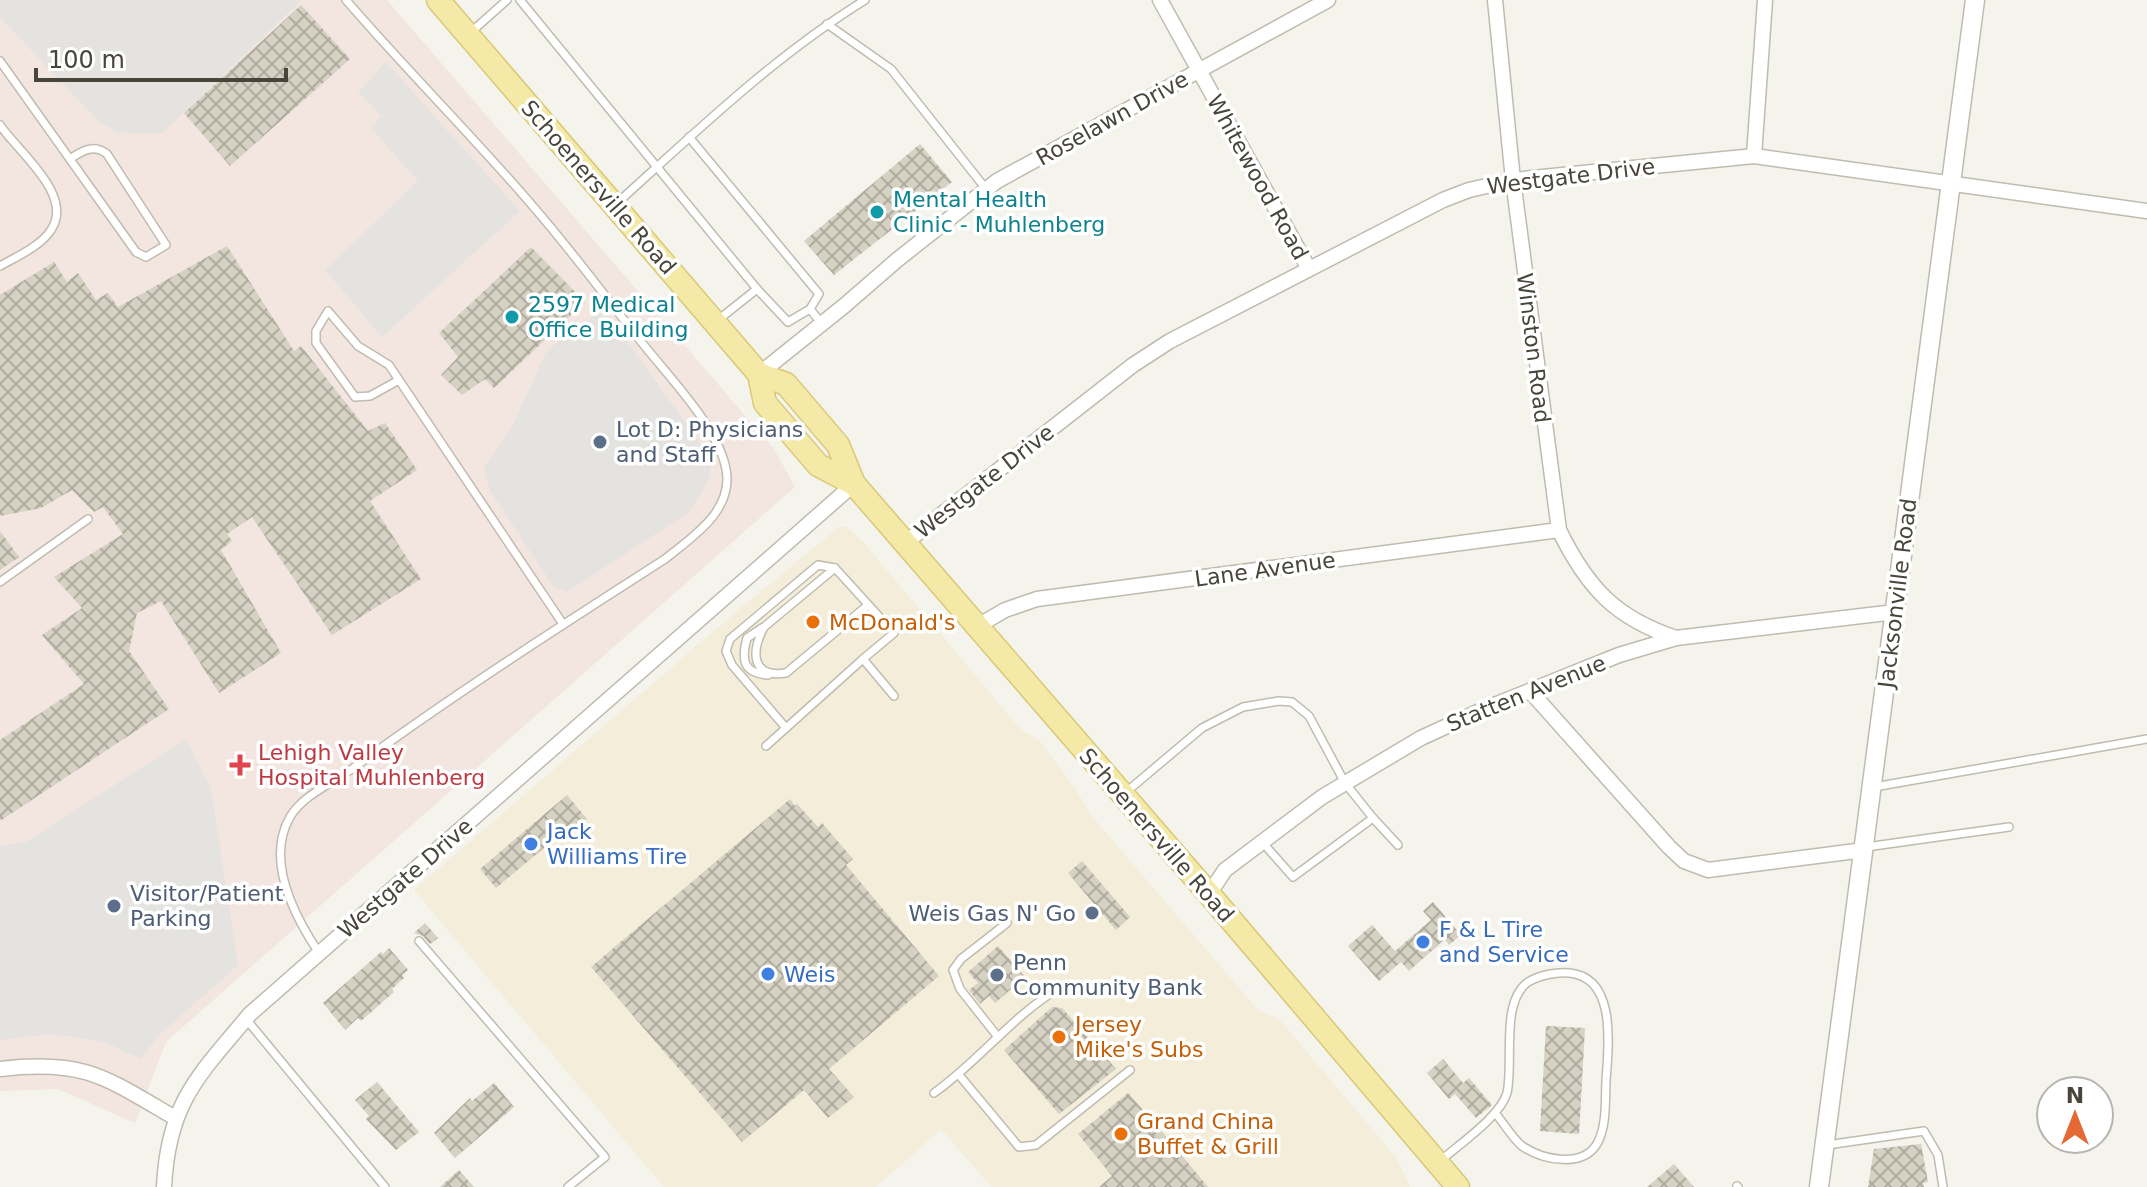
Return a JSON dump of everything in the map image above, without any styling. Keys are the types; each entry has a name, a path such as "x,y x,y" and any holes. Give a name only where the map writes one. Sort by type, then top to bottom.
{"main road":[{"name":"Schoenersville Road","path":"438,0 759,374 786,384 838,445 854,484 1458,1187"}],"street":[{"name":"Whitewood Road","path":"1160,0 1309,269"},
{"name":"Roselawn Drive","path":"759,374 986,189 1328,0"},
{"name":"Winston Road","path":"1495,0 1513,180 1559,530 1572,556 1613,606 1636,622 1676,638"},
{"path":"1754,156 1765,0"},
{"name":"Jacksonville Road","path":"1819,1187 1975,0"},
{"name":"Westgate Drive","path":"905,543 1133,365 1170,341 1443,200 1469,190 1513,180 1754,156 2147,211"},
{"name":"Westgate Drive","path":"164,1187 175,1118 201,1073 246,1019 854,484"},
{"name":"Lane Avenue","path":"976,627 1005,610 1037,599 1559,530"},
{"name":"Statten Avenue","path":"1209,894 1225,870 1345,783 1421,738 1530,691 1619,655 1676,638 1895,612"},
{"path":"1530,691 1684,861 1708,870 1864,849"},
{"path":"0,1069 45,1065 79,1069 113,1081 175,1118"}],"lane":[{"path":"319,953 305,932 285,883 281,860 283,836 290,816 306,800 382,746 665,559 701,530 723,501 726,470 710,432 683,394 536,210 346,0"},
{"path":"468,35 507,0"},
{"path":"520,0 757,289 788,322 810,309 819,294 689,137"},
{"path":"614,205 736,95 853,3 865,0"},
{"path":"827,24 891,69 986,189"},
{"path":"0,61 136,252 146,257 166,245 107,154 101,149 92,148 70,159"},
{"path":"0,125 50,184 56,208 52,230 0,266"},
{"path":"715,323 757,289"},
{"path":"810,309 822,324"},
{"path":"399,380 370,396 355,397 316,343 316,331 328,311 358,346 389,365 563,624"},
{"path":"0,582 88,519"},
{"path":"766,746 894,633 835,568 818,565 727,644 727,658 786,728"},
{"path":"835,568 764,627 757,641 757,662 763,672 769,675 786,673 868,605"},
{"path":"863,659 894,696"},
{"path":"1123,795 1202,728 1243,707 1292,702 1309,716 1345,783 1398,845"},
{"path":"1872,787 2147,739"},
{"path":"1261,841 1293,877 1373,818"},
{"path":"1864,849 2009,827"},
{"path":"998,1037 960,989 953,970 961,959 1007,923"},
{"path":"419,941 605,1157 568,1187"},
{"path":"1437,1163 1495,1113 1506,1094 1511,1013 1518,994 1527,983 1560,972 1576,973 1591,983 1606,1005 1610,1024 1604,1123 1598,1142 1578,1158 1561,1160 1540,1156 1520,1145 1495,1113"},
{"path":"934,1093 959,1075 1038,1000 1061,987"},
{"path":"246,1019 385,1187"},
{"path":"959,1075 1019,1147 1036,1145 1130,1070"},
{"path":"1825,1145 1924,1131 1938,1155 1943,1187"}],"shaded area":[{"name":"Lehigh Valley Hospital Muhlenberg","path":"0,0 387,0 774,449 795,487 166,1042 135,1123 58,1089 0,1091"},
{"path":"0,0 302,0 162,133 139,134 117,132 99,122 0,17"},
{"path":"386,62 520,211 382,337 325,270 418,181 371,128 381,116 358,92"},
{"name":"Lot D: Physicians and Staff","path":"604,309 710,457 711,476 689,512 567,592 553,586 490,491 484,467 512,427 547,350"},
{"path":"839,527 847,527 864,543 1021,730 1040,741 1090,814 1258,1010 1277,1018 1285,1026 1397,1159 1410,1187 992,1187 941,1129 876,1187 664,1187 414,890"},
{"name":"Visitor/Patient Parking","path":"186,739 211,788 238,965 158,1036 141,1059 101,1041 50,1034 0,1040 0,846 26,842"}],"building":[{"path":"301,5 350,59 230,166 184,113"},
{"name":"Mental Health Clinic - Muhlenberg","path":"920,144 952,182 834,275 804,241"},
{"path":"227,246 294,351 301,346 368,431 385,423 417,470 370,501 421,579 332,635 252,517 227,534 232,541 221,550 281,653 219,693 161,601 137,613 129,651 169,709 0,821 0,740 84,684 42,635 82,608 54,577 123,534 103,507 94,512 72,490 41,508 0,516 0,295 54,262 67,282 78,273 96,300 108,293 118,307"},
{"name":"2597 Medical Office Building","path":"531,247 585,302 494,388 485,379 462,395 441,375 458,357 439,333"},
{"path":"0,531 19,557 0,570"},
{"path":"567,795 587,819 561,842 557,837 496,888 480,869"},
{"path":"790,799 818,827 822,823 853,859 846,865 939,976 829,1069 854,1097 828,1118 804,1090 742,1142 591,967"},
{"path":"1082,861 1130,917 1116,930 1068,873"},
{"name":"F & L Tire and Service","path":"1433,902 1461,935 1449,945 1445,939 1409,971 1401,962 1379,981 1348,946 1372,925 1395,951 1431,920 1423,911"},
{"path":"425,923 438,938 430,944 423,936 414,933"},
{"name":"Penn Community Bank","path":"998,946 1025,977 995,1003 989,996 980,1004 969,990 978,983 968,972"},
{"path":"389,948 408,970 402,975 404,978 392,989 394,992 361,1021 358,1018 345,1030 323,1003"},
{"path":"1052,1007 1062,1008 1116,1069 1059,1114 1004,1050"},
{"path":"1546,1026 1585,1028 1579,1134 1540,1131"},
{"path":"1443,1059 1463,1083 1469,1078 1492,1105 1476,1118 1455,1094 1449,1099 1427,1073"},
{"path":"377,1082 419,1132 396,1150 366,1119 369,1116 355,1100"},
{"path":"494,1083 514,1107 455,1158 434,1133 470,1098 472,1101"},
{"path":"1128,1093 1208,1187 1099,1187 1112,1176 1078,1134"},
{"path":"1921,1144 1928,1182 1923,1183 1924,1187 1868,1187 1874,1149"},
{"path":"1674,1164 1694,1187 1647,1187"},
{"path":"459,1170 474,1187 440,1187"}],"place":[{"name":"Mental Health Clinic - Muhlenberg","path":"877,212"},
{"name":"2597 Medical Office Building","path":"512,317"},
{"name":"Lot D: Physicians and Staff","path":"600,442"},
{"name":"McDonald's","path":"813,622"},
{"name":"Lehigh Valley Hospital Muhlenberg","path":"240,765"},
{"name":"Jack Williams Tire","path":"531,844"},
{"name":"Visitor/Patient Parking","path":"114,906"},
{"name":"Weis Gas N' Go","path":"1092,913"},
{"name":"F & L Tire and Service","path":"1423,942"},
{"name":"Weis","path":"768,974"},
{"name":"Penn Community Bank","path":"997,975"},
{"name":"Jersey Mike's Subs","path":"1059,1037"},
{"name":"Grand China Buffet & Grill","path":"1121,1134"}]}
